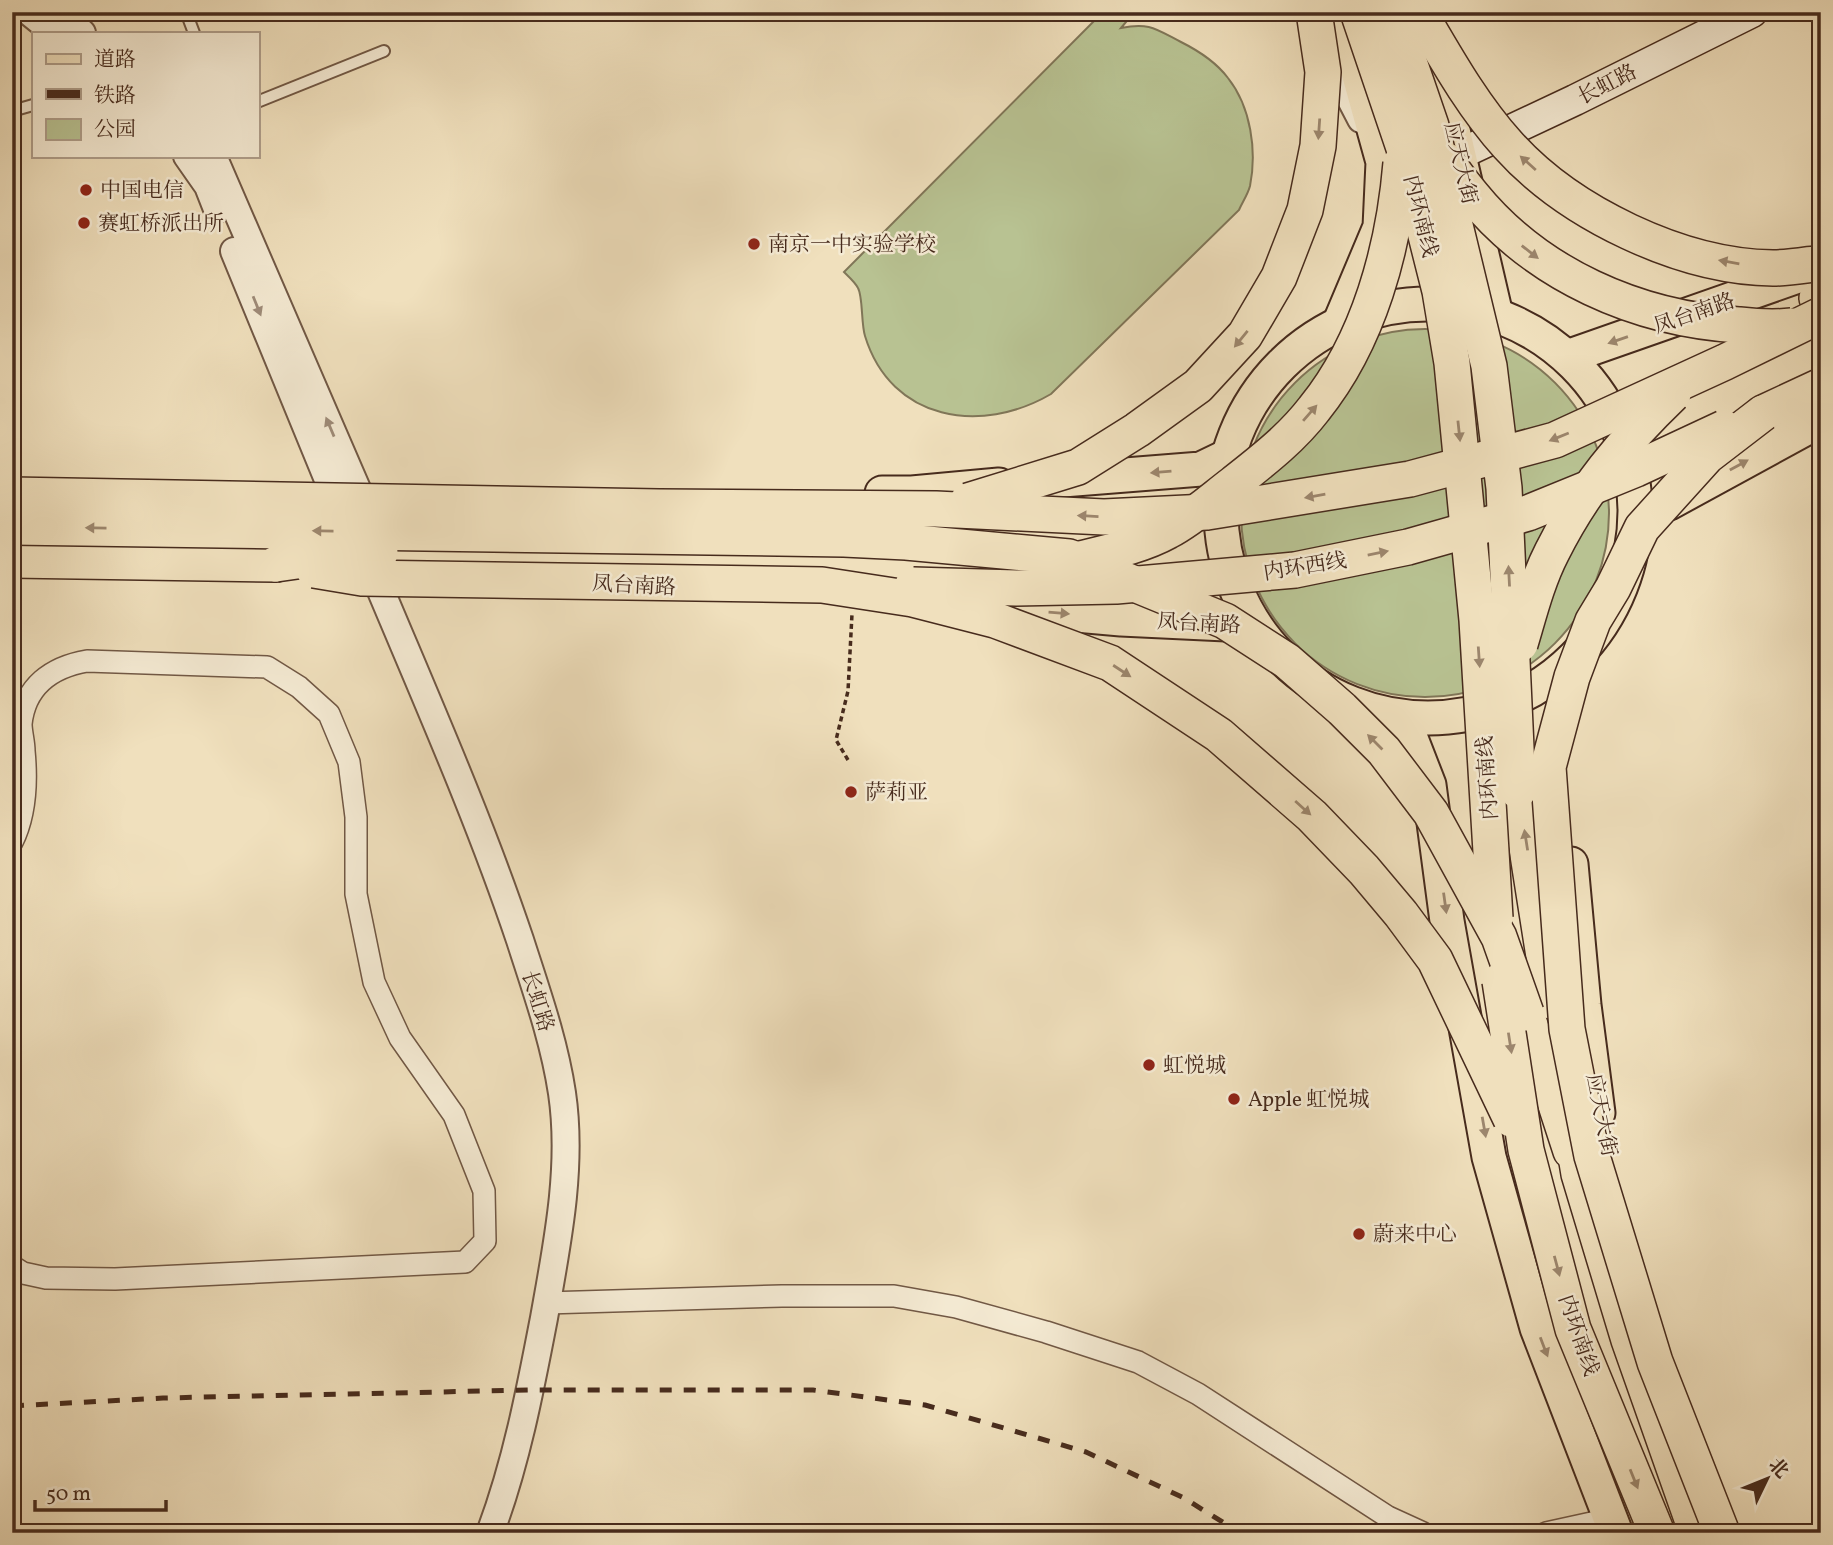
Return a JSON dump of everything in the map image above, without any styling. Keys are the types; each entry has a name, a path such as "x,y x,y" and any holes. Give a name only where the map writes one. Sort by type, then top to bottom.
{"highway":[{"path":"936,509 1001,493 1079,467 1198,386 1245,335 1279,277 1305,209 1318,146 1323,72 1314,12"},
{"name":"内环南线","path":"1358,12 1404,148 1440,291 1452,363 1476,607 1500,983 1526,1150 1573,1329 1657,1533"},
{"path":"1378,12 1406,85 1451,169 1493,221 1535,256 1578,283 1639,307 1709,324 1778,328 1821,323"},
{"path":"12,560 276,564 367,553 901,556 1046,567 1131,546 1168,531 1211,502 1281,445 1314,410 1337,377 1362,328 1376,290 1389,240 1401,162 1395,101 1378,12"},
{"name":"内环南线","path":"1392,12 1432,126 1489,366 1504,488 1518,791 1579,1174 1629,1340 1697,1533"},
{"path":"1419,12 1466,92 1509,146 1553,186 1593,213 1640,237 1682,252 1731,264 1773,268 1821,266"},
{"path":"1489,805 1496,720 1550,555 1579,504 1614,454 1651,415 1712,359 1756,326 1821,296"},
{"path":"12,495 936,509 1104,517 1207,512 1410,480 1555,440 1821,315"},
{"path":"1721,1533 1655,1362 1592,1156 1567,1029 1548,767 1572,677 1593,621 1613,588 1642,528 1707,456 1763,413 1821,386"},
{"name":"内环西线","path":"837,591 1116,586 1296,570 1408,547 1528,513 1763,413"},
{"path":"12,527 802,538 906,542 1069,558 1142,585 1225,621 1287,661 1342,709 1384,751 1432,813 1499,937 1579,1174"},
{"path":"276,564 362,578 837,591 913,599 995,620 1110,663 1219,735 1312,816 1364,870 1435,960 1526,1150"}],"main road":[{"path":"1338,12 1352,50 1383,162 1380,227 1340,322"},
{"name":"应天大街","path":"1425,12 1496,315"},
{"name":"长虹路","path":"1383,162 1460,154 1575,100 1720,19 1752,12"},
{"name":"凤台南路","path":"1567,358 1821,266"},
{"path":"1417,303 1457,305 1496,315 1534,332 1567,358 1606,404 1630,460 1636,521 1624,582 1595,636 1552,680 1506,705 1455,718 1403,718 1345,703 1294,671 1254,626 1229,573 1219,515 1226,457 1243,414 1268,376 1301,345 1340,322 1378,309 1417,303"},
{"path":"1636,521 1821,420"},
{"path":"12,478 344,488 912,493 1201,469 1226,457"},
{"name":"凤台南路","path":"12,572 373,572 837,591 1121,618 1254,626"},
{"name":"应天大街","path":"1552,680 1584,1004 1600,1128 1665,1343 1730,1533"},
{"path":"1403,718 1429,785 1447,921 1489,1157 1536,1328 1613,1526"}],"street":[{"path":"29,12 54,32"},
{"path":"58,12 81,32"},
{"path":"1305,12 1383,162"},
{"path":"188,158 208,186 344,488"},
{"path":"210,158 221,175 344,488"},
{"name":"长虹路","path":"344,488 373,572 495,867 546,1018 562,1094 565,1145 562,1196 546,1303 530,1390 504,1495 490,1533"},
{"path":"12,842 23,814 25,797 22,723 30,694 47,674 67,664 87,661 267,667 299,687 329,714 349,762 356,817 356,894 374,982 400,1038 454,1115 484,1191 485,1241 465,1262 452,1263 115,1279 46,1278 23,1273 12,1266"},
{"path":"546,1303 894,1296 956,1307 1046,1332 1138,1362 1198,1394 1388,1517 1423,1533"},
{"path":"1546,1533 1613,1526"}],"lane":[{"path":"186,12 194,32"},
{"path":"259,101 384,51"},
{"path":"12,111 32,105"}],"path":[{"path":"837,591 848,691 836,740 848,760"}],"green space":[{"path":"1103,12 1117,12 1126,22 1121,28 1146,26 1165,33 1207,57 1228,78 1242,102 1252,144 1250,186 1239,210 1051,394 1024,407 996,414 968,416 942,412 917,403 895,387 878,365 865,336 860,292 844,272"},
{"path":"1425,329 1461,333 1495,343 1527,360 1555,383 1578,411 1595,443 1605,477 1609,513 1605,549 1595,583 1578,615 1555,643 1527,666 1495,683 1461,693 1425,697 1389,693 1355,683 1323,666 1295,643 1272,615 1255,583 1245,549 1241,513 1245,477 1255,443 1272,411 1295,383 1323,360 1355,343 1389,333"}],"railway":[{"path":"12,1406 163,1398 530,1390 813,1390 925,1405 1086,1452 1184,1498 1240,1533"}],"place":[{"name":"中国电信","path":"86,190"},
{"name":"赛虹桥派出所","path":"84,223"},
{"name":"南京一中实验学校","path":"754,244"},
{"name":"萨莉亚","path":"851,792"},
{"name":"虹悦城","path":"1149,1065"},
{"name":"Apple 虹悦城","path":"1234,1099"},
{"name":"蔚来中心","path":"1359,1234"}]}
